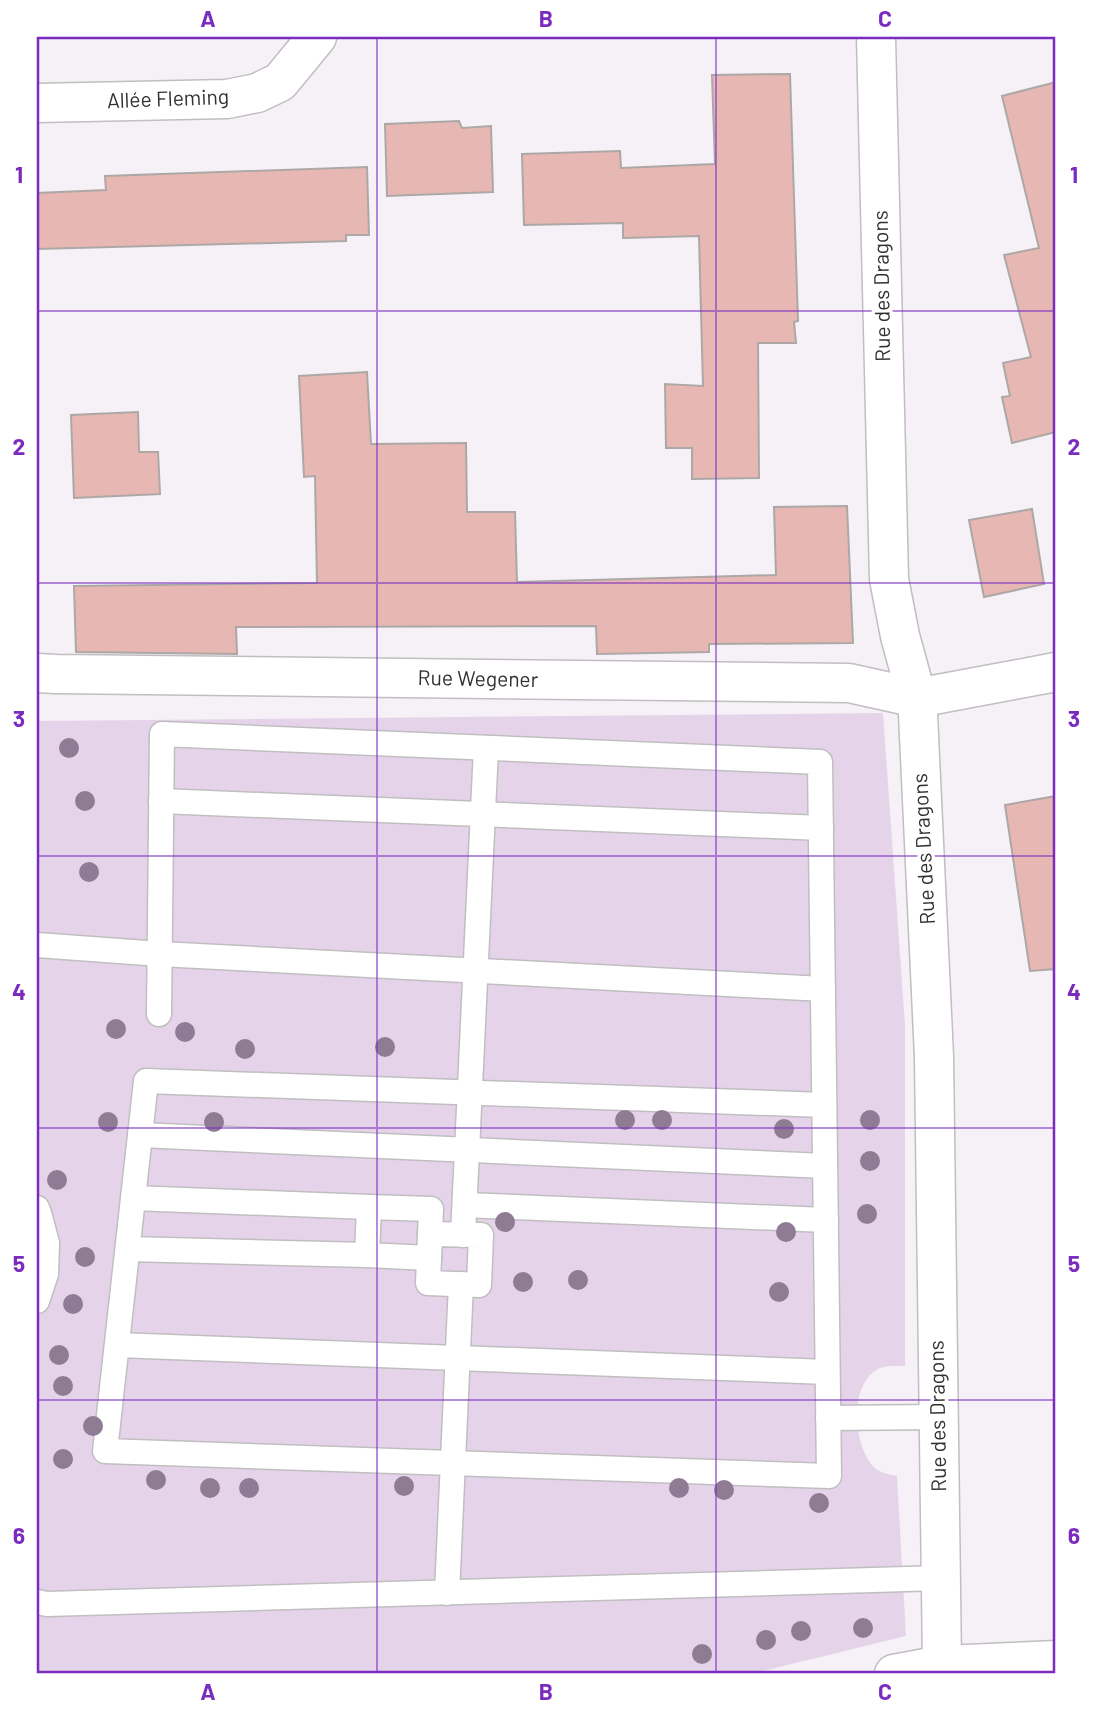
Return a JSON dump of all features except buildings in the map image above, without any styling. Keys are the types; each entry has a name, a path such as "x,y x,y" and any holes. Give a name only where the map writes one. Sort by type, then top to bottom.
{"street":[{"name":"Allée Fleming","path":"37,103 226,99 257,93 280,82 317,37"},
{"name":"Rue des Dragons","path":"876,37 889,579 900,636 917,698 934,1057 942,1665"},
{"path":"917,698 1056,672"},
{"name":"Rue Wegener","path":"37,673 849,683 917,698"},
{"path":"894,1674 942,1665 1056,1660"}],"lane":[{"path":"159,1014 162,734 820,762 829,1476 105,1451 146,1081 824,1105"},
{"path":"463,1235 486,748"},
{"path":"161,801 821,828"},
{"path":"37,945 160,954 823,989"},
{"path":"140,1135 825,1167"},
{"path":"128,1249 367,1255 429,1246 463,1235 481,1235 479,1285 428,1283 429,1246 431,1209 133,1198"},
{"path":"465,1205 826,1220"},
{"path":"367,1255 369,1207"},
{"path":"37,1208 47,1243 46,1274 37,1301"},
{"path":"447,1593 461,1284"},
{"path":"117,1345 827,1372"},
{"path":"828,1418 938,1417"},
{"path":"37,1602 47,1604 941,1578"}],"shaded area":[{"path":"883,713 905,1025 905,1366 881,1368 869,1377 862,1388 857,1415 861,1443 872,1465 880,1471 897,1476 906,1636 751,1674 37,1674 37,721"}]}
